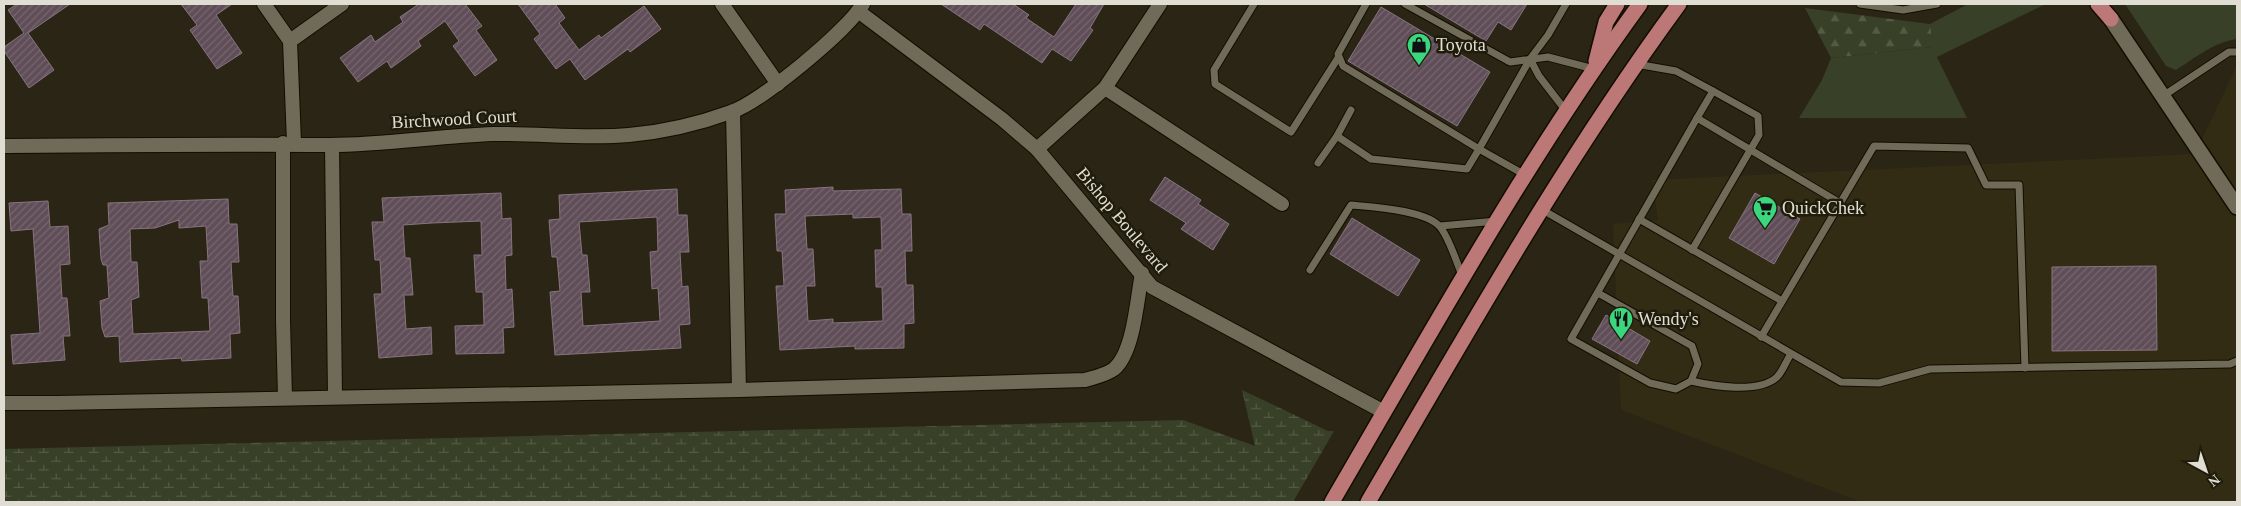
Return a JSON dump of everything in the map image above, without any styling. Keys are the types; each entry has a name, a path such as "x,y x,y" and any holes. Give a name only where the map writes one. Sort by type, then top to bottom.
{"highway":[{"path":"1594,69 1606,22 1616,4"},
{"path":"1332,502 1497,221 1566,111 1640,4"},
{"path":"1368,502 1541,209 1636,64 1679,4"},
{"path":"1665,23 1684,4"},
{"path":"2100,4 2111,19"}],"main road":[{"path":"2111,19 2237,207"}],"street":[{"path":"264,4 290,41 289,143 283,320 286,398"},
{"path":"290,41 342,4"},
{"path":"722,4 778,84"},
{"path":"1037,149 1105,88 1160,4"},
{"name":"Birchwood Court","path":"4,146 332,144 493,134 628,135 680,127 733,112 778,84 829,40 860,8"},
{"name":"Bishop Boulevard","path":"860,8 1002,119 1037,149 1152,287 1384,412"},
{"path":"1105,88 1282,204"},
{"path":"733,112 739,390"},
{"path":"332,144 335,397"},
{"path":"4,402 57,404 1072,381 1106,374 1118,365 1128,346 1142,274"}],"lane":[{"path":"1254,4 1214,70 1215,84 1291,132 1338,58 1338,54 1366,4"},
{"path":"1405,4 1510,62 1548,56 1594,69"},
{"path":"1337,136 1371,159 1467,169 1530,59 1548,35 1566,4"},
{"path":"1860,4 1903,10 1937,4"},
{"path":"2163,96 2229,52 2237,52"},
{"path":"1338,58 1343,66 1354,74 1526,175"},
{"path":"1530,59 1539,76 1566,111"},
{"path":"1636,64 1676,71 1758,116 1759,135 1692,250"},
{"path":"1598,293 1692,346 1698,364 1691,381 1676,389 1650,383 1571,339 1713,91"},
{"path":"1318,164 1337,136 1351,110"},
{"path":"1697,118 1750,151 1840,202"},
{"path":"1761,336 1874,146 1968,148 1986,185 2019,185 2025,368"},
{"path":"1310,270 1351,205 1393,210 1424,217 1440,226 1497,221"},
{"path":"1541,209 1840,382 1879,383 1930,369 2230,364 2237,362"},
{"path":"1639,220 1782,301"},
{"path":"1440,226 1463,278"},
{"path":"1691,381 1713,386 1765,386 1778,376 1791,354"}],"shaded area":[{"path":"2237,65 2237,502 1861,502 1621,410 1613,224 1658,220 1652,180 2195,154"}],"green space":[{"path":"1968,4 2046,4 1937,57 1967,118 1799,118 1822,80 1831,58 1932,47 1930,24"},
{"path":"2125,4 2237,4 2237,39 2220,43 2176,70 2166,66"},
{"path":"1805,8 1930,24 1933,47 1831,58"},
{"path":"1242,390 1328,431 1334,431 1293,502 4,502 4,449 1183,420 1255,446"}],"building":[{"path":"17,4 70,4 28,33 54,70 29,88 4,51 4,47 24,33 8,10"},
{"path":"181,4 232,4 216,15 242,53 217,69 190,30 197,25"},
{"path":"419,4 465,4 482,26 476,30 497,60 475,76 453,46 459,41 445,21 418,41 421,46 391,68 387,61 358,82 340,58 371,35 375,42 403,22 400,17"},
{"path":"518,4 555,4 565,18 559,23 579,50 599,35 601,38 644,6 661,29 630,52 628,49 585,80 570,59 556,69 534,39 540,34"},
{"path":"941,4 1013,4 1029,15 1026,18 1054,37 1076,4 1104,4 1090,28 1093,30 1071,61 1052,49 1042,63 984,24 980,30"},
{"name":"Toyota","path":"1424,4 1527,4 1511,30 1498,22 1486,41"},
{"name":"Toyota","path":"1381,7 1490,72 1457,126 1348,61"},
{"path":"1165,177 1201,200 1198,204 1229,224 1213,250 1181,229 1186,223 1150,200"},
{"path":"833,187 833,191 901,189 902,214 911,214 912,251 905,251 906,285 913,285 914,323 904,324 904,348 855,349 855,346 780,350 776,286 784,286 782,251 777,251 775,214 786,214 785,190","holes":["853,214 853,218 881,217 882,250 875,250 876,287 882,287 883,321 833,323 833,319 808,321 806,286 815,286 813,249 807,249 805,216"]},
{"path":"677,189 678,215 687,215 689,252 680,252 682,287 688,286 690,324 679,325 681,348 555,355 550,292 560,291 557,257 552,257 549,220 560,219 559,195","holes":["657,217 658,251 650,252 652,289 658,288 660,321 583,326 581,292 590,292 587,255 582,255 579,222"]},
{"path":"501,193 502,219 511,218 512,255 505,256 506,290 512,289 514,327 503,328 504,353 456,354 455,326 484,325 483,292 476,292 474,255 482,255 481,221 403,225 405,258 410,258 413,295 404,295 406,329 431,327 432,354 379,358 374,294 382,294 380,260 375,260 372,222 384,222 382,198"},
{"name":"QuickChek","path":"1755,193 1800,219 1774,264 1729,238"},
{"path":"228,199 229,224 237,224 239,262 231,262 233,296 238,296 240,333 230,334 231,358 182,361 181,358 120,362 119,336 105,337 102,328 100,301 109,298 107,265 103,265 101,259 99,229 109,225 108,203","holes":["179,220 179,228 206,226 208,261 200,261 202,298 208,298 210,331 133,334 131,300 139,297 137,262 131,262 130,229 155,228"]},
{"path":"48,201 50,227 68,226 70,264 60,265 62,298 67,298 70,336 63,336 65,360 13,364 11,335 40,333 33,229 11,231 9,203"},
{"path":"1352,218 1420,260 1398,296 1330,254"},
{"path":"2156,266 2157,350 2052,351 2052,267"},
{"name":"Wendy's","path":"1606,315 1650,341 1637,364 1592,339"}],"place":[{"name":"Toyota","path":"1419,66"},
{"name":"QuickChek","path":"1765,229"},
{"name":"Wendy's","path":"1621,340"}]}
